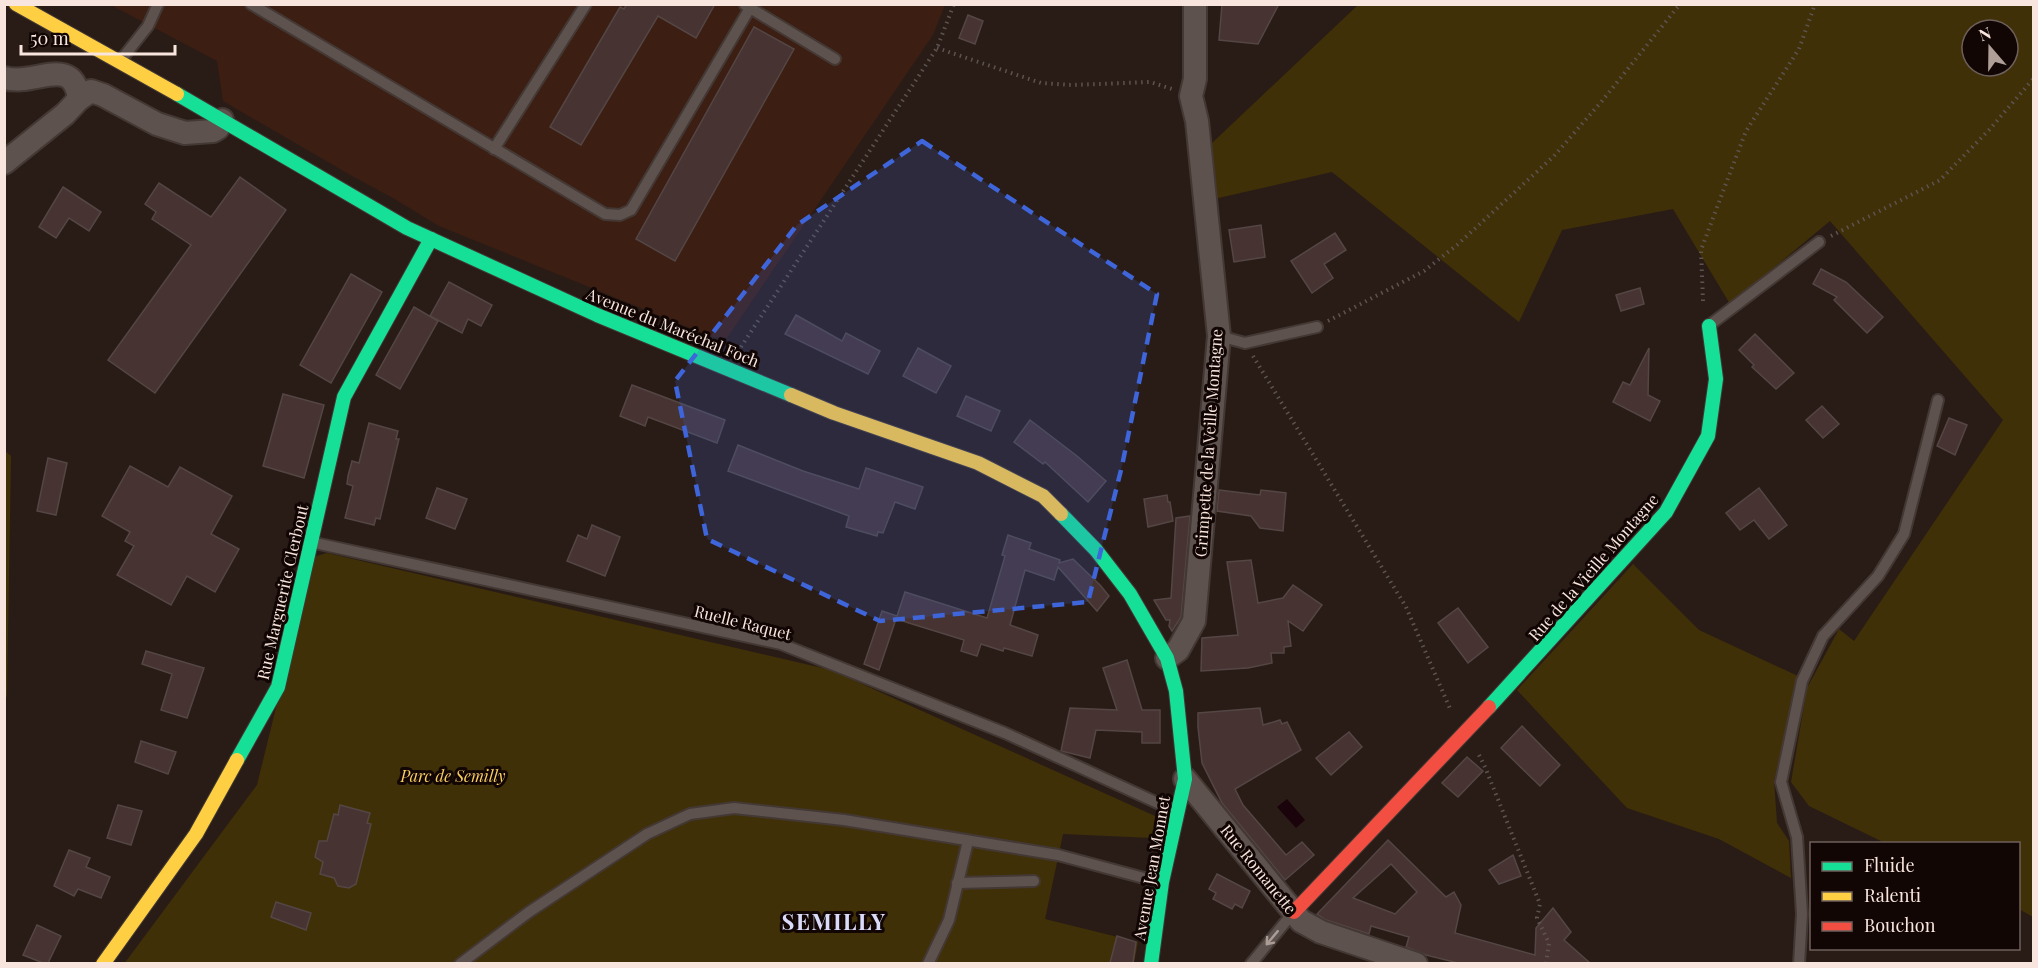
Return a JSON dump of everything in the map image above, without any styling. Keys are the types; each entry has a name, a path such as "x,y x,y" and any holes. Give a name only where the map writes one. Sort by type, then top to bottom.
{"main road":[{"name":"Avenue du Maréchal Foch","path":"16,4 407,228 597,315 728,367 834,413 978,463 1043,496 1096,550 1130,594 1167,658 1176,692 1185,779"},
{"name":"Rue Marguerite Clerbout","path":"103,963 196,834 278,687 344,397 431,239"},
{"name":"Rue de la Vieille Montagne","path":"1294,912 1466,732 1666,512 1708,436 1716,380 1709,326"},
{"name":"Avenue Jean Monnet","path":"1151,963 1162,882 1185,779"}],"street":[{"name":"Grimpette de la Veille Montagne","path":"1167,658 1178,650 1194,621 1219,336 1197,121 1191,96 1195,79 1195,4"},
{"path":"5,78 14,81 64,74 73,79 78,86 80,99"},
{"path":"4,163 91,91 157,124 185,133 213,131 218,128 222,120"},
{"name":"Rue Romanette","path":"1185,779 1301,921 1322,932 1416,963"}],"lane":[{"path":"119,62 148,26 158,4"},
{"path":"251,4 605,214 620,215 631,210 747,6 835,59"},
{"path":"494,149 586,4"},
{"path":"1709,326 1819,242"},
{"path":"1219,336 1245,344 1317,327"},
{"path":"1799,963 1802,914 1797,837 1781,782 1802,681 1823,636 1878,576 1904,534 1938,400"},
{"name":"Ruelle Raquet","path":"312,542 781,644 1005,733 1178,813"},
{"path":"460,963 529,912 647,834 690,814 734,808 844,820 1058,855 1162,882"},
{"path":"928,963 949,920 968,841"},
{"path":"957,883 1034,881"},
{"path":"1251,963 1294,912"}],"path":[{"path":"728,367 937,48 954,4"},
{"path":"1317,327 1424,271 1457,245 1554,156 1602,101 1680,4"},
{"path":"1709,326 1702,298 1701,250 1746,131 1798,49 1815,4"},
{"path":"937,48 1041,83 1072,85 1150,82 1191,96"},
{"path":"1819,242 1940,180 1989,130 2034,78"},
{"path":"1245,344 1406,607 1453,715 1466,732 1485,767 1540,904 1537,918 1549,943 1546,963"}],"highlighted area":[{"path":"922,141 1157,294 1122,466 1088,602 880,621 707,539 675,381 797,225"}],"shaded area":[{"path":"111,5 945,5 933,35 727,338 712,337 439,226 223,101 217,61"},
{"path":"1287,799 1305,820 1296,828 1277,807"}],"green space":[{"path":"1358,5 2033,5 2033,917 2020,910 2020,842 1883,842 1809,806 1791,782 1807,688 1839,629 1854,641 2003,420 1830,221 1730,304 1673,209 1562,230 1519,322 1332,172 1214,199 1211,144"},
{"path":"5,451 11,456 7,695 5,702"},
{"name":"Parc de Semilly","path":"327,553 831,670 1155,816 1153,838 1063,834 1045,919 1138,942 1134,963 124,964 257,785 313,557"},
{"path":"1633,564 1699,630 1798,676 1774,781 1777,823 1789,841 1791,878 1719,839 1627,808 1517,690"}],"building":[{"path":"627,4 715,4 696,38 658,16 581,145 550,127 620,7 624,9"},
{"path":"1222,4 1279,4 1258,44 1219,40"},
{"path":"968,15 983,21 975,44 959,38"},
{"path":"754,27 794,49 675,261 636,239"},
{"path":"240,177 286,210 155,393 108,360 191,245 152,219 156,212 145,204 159,183 211,217"},
{"path":"63,187 101,212 89,231 69,218 56,238 39,227"},
{"path":"1261,225 1265,257 1234,262 1229,230"},
{"path":"1335,233 1346,250 1324,264 1333,278 1312,293 1291,261"},
{"path":"1821,269 1846,282 1883,317 1867,333 1834,300 1837,297 1813,284"},
{"path":"351,274 382,292 331,383 300,365"},
{"path":"449,282 492,305 481,326 468,319 462,333 430,316"},
{"path":"1640,288 1644,304 1621,311 1616,295"},
{"path":"414,307 438,321 400,389 376,375"},
{"path":"796,315 842,341 846,333 880,351 868,374 785,334"},
{"path":"1755,334 1794,373 1776,389 1752,367 1754,365 1739,350"},
{"path":"918,348 951,366 936,393 903,376"},
{"path":"1649,348 1648,395 1660,401 1650,421 1613,402 1623,382 1630,385"},
{"path":"632,385 725,420 717,443 648,417 645,426 620,416"},
{"path":"283,394 324,405 304,478 263,466"},
{"path":"966,396 1000,411 991,431 957,416"},
{"path":"1822,406 1839,424 1823,438 1806,420"},
{"path":"1949,418 1967,425 1955,455 1937,446"},
{"path":"1030,420 1106,481 1088,502 1045,462 1043,464 1014,442"},
{"path":"369,423 398,431 396,439 399,439 380,519 376,518 374,525 345,518 353,486 347,484 348,476 352,461 359,463"},
{"path":"738,445 803,471 859,489 866,468 923,487 915,509 895,502 883,533 878,532 877,536 846,527 849,516 728,471"},
{"path":"48,458 67,463 56,515 37,511"},
{"path":"130,466 168,487 180,467 232,496 211,534 239,549 215,592 187,576 171,605 117,575 134,546 125,541 130,532 102,516"},
{"path":"437,488 467,499 455,529 426,518"},
{"path":"1759,488 1787,525 1769,539 1754,520 1740,530 1726,513"},
{"path":"1219,490 1260,495 1261,490 1286,493 1283,531 1260,528 1251,516 1217,511"},
{"path":"1167,495 1173,521 1148,527 1144,499"},
{"path":"1190,516 1181,617 1172,631 1169,626 1170,620 1166,620 1154,600 1171,598 1176,518"},
{"path":"592,525 620,537 605,576 567,561 578,535 587,539"},
{"path":"1008,535 1031,543 1029,549 1060,560 1059,563 1073,559 1109,596 1097,611 1058,567 1054,580 1025,570 1010,625 1038,635 1032,656 981,644 977,656 961,651 964,640 896,619 879,670 864,664 882,611 897,616 905,592 987,618 1005,556 1002,555"},
{"path":"1251,560 1258,603 1283,598 1293,585 1322,605 1303,631 1288,621 1291,646 1284,647 1284,653 1271,653 1272,663 1248,668 1201,671 1202,638 1238,635 1227,562"},
{"path":"1458,608 1488,647 1468,663 1438,623"},
{"path":"146,651 204,668 187,718 161,710 172,674 142,664"},
{"path":"1127,660 1142,710 1160,710 1160,743 1142,743 1142,732 1096,730 1090,758 1061,751 1070,708 1117,710 1103,668"},
{"path":"1260,708 1263,725 1280,720 1282,724 1287,722 1301,750 1235,789 1243,805 1286,855 1302,842 1314,855 1285,880 1222,803 1202,763 1198,713"},
{"path":"1522,726 1560,765 1540,786 1501,748"},
{"path":"1349,732 1362,747 1331,775 1316,758"},
{"path":"141,741 176,752 168,774 135,762"},
{"path":"1467,757 1483,771 1458,797 1442,783"},
{"path":"118,805 142,811 131,845 107,838"},
{"path":"340,805 370,813 367,823 371,824 356,884 349,888 338,886 334,878 320,874 323,862 315,857 319,841 327,841 334,814 338,815"},
{"path":"1388,840 1446,897 1454,892 1461,905 1455,933 1535,955 1536,928 1553,908 1571,932 1564,940 1590,963 1458,963 1406,947 1409,937 1371,926 1369,934 1326,920 1317,914","holes":["1391,864 1417,892 1395,914 1353,898"]},
{"path":"69,850 90,858 86,867 110,877 101,898 78,889 74,896 54,886"},
{"path":"1513,855 1521,876 1499,884 1489,870"},
{"path":"1217,874 1250,891 1242,908 1235,904 1232,909 1213,899 1216,893 1209,889"},
{"path":"276,902 311,913 306,930 271,917"},
{"path":"37,925 61,936 48,963 23,955"},
{"path":"1117,936 1136,942 1133,963 1110,963"}],"traffic: fast":[{"path":"177,94 407,228 597,315 791,395"},
{"path":"237,760 278,687 344,397 431,239"},
{"path":"1489,707 1666,512 1708,436 1716,379 1709,326"},
{"path":"1061,514 1096,550 1130,594 1167,658 1176,691 1185,779 1162,882 1151,964"}],"traffic: slow":[{"path":"16,4 177,94"},
{"path":"791,395 834,413 978,463 1043,496 1061,514"},
{"path":"103,964 196,834 237,760"}],"traffic: jam":[{"path":"1294,912 1489,707"}],"district":[{"name":"SEMILLY","path":"834,921"}]}
